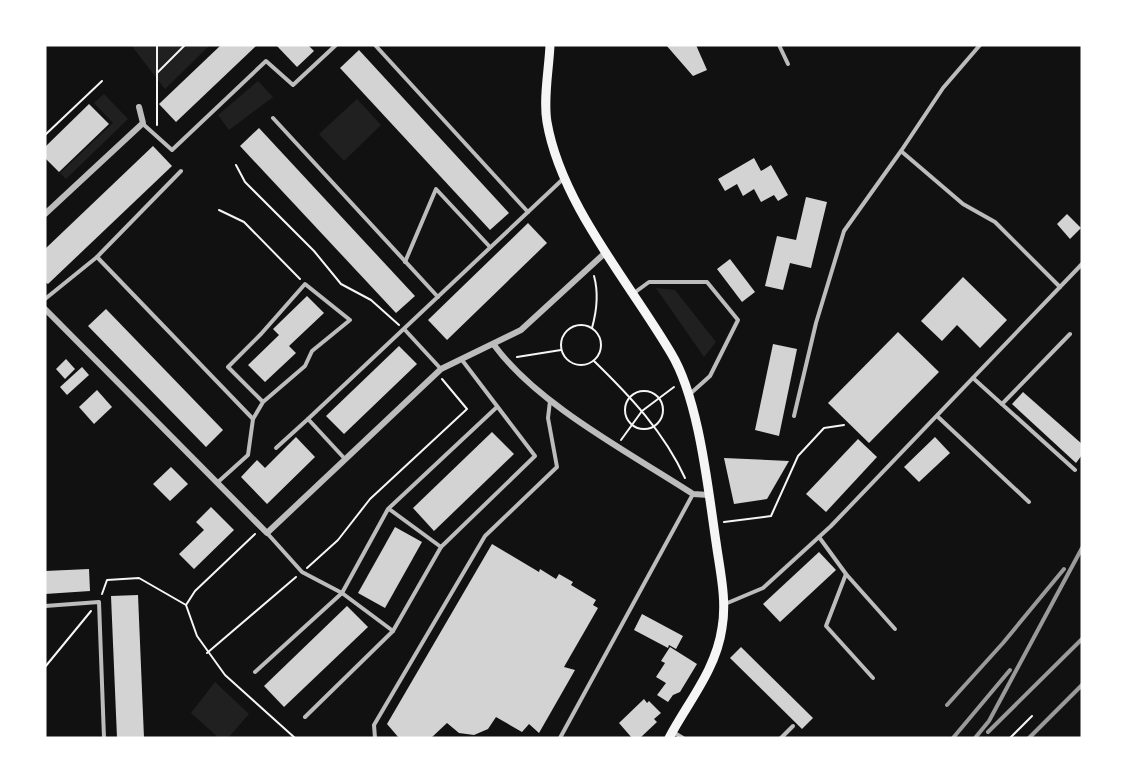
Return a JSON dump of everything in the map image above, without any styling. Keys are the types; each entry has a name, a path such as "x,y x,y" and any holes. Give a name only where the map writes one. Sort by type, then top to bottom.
{"main road":[{"path":"550,45 546,121 564,178 606,252 672,354 684,380 689,394 709,495 724,604 722,630 710,665 671,735"}],"street":[{"path":"45,214 142,123 139,107"},
{"path":"45,309 264,531 439,371 521,330 606,252"},
{"path":"494,345 504,360 524,381 550,400 693,494 709,495"}],"lane":[{"path":"142,123 172,150 266,61 293,85 336,45"},
{"path":"375,45 528,212"},
{"path":"779,45 788,64"},
{"path":"794,416 816,323 844,231 902,151 943,88 980,45"},
{"path":"273,118 438,297"},
{"path":"902,151 963,204 995,222 1060,287"},
{"path":"45,299 97,257 181,171"},
{"path":"276,448 405,330 564,178"},
{"path":"405,262 436,189 490,247"},
{"path":"97,257 253,419"},
{"path":"724,604 763,588 819,537 1082,264"},
{"path":"632,294 649,282 707,282 738,320 710,376 689,394"},
{"path":"218,482 248,455 253,419 263,402 305,366 312,351 350,320 305,284 228,367 263,402"},
{"path":"405,330 439,371"},
{"path":"1002,404 1070,334"},
{"path":"305,717 393,631 441,547 535,456 461,359"},
{"path":"973,378 1074,470"},
{"path":"375,738 375,725 485,536 557,467 548,418 550,400"},
{"path":"255,672 342,593 388,509 497,407"},
{"path":"937,416 1029,502"},
{"path":"308,419 345,459"},
{"path":"560,738 693,494"},
{"path":"388,509 441,547"},
{"path":"264,531 303,572 342,593 393,631"},
{"path":"819,537 846,574 895,629"},
{"path":"846,574 826,626 873,678"},
{"path":"45,606 99,602 104,738"},
{"path":"781,738 793,726"},
{"path":"671,735 683,738"}],"path":[{"path":"157,45 157,136"},
{"path":"157,73 185,45"},
{"path":"45,135 102,81"},
{"path":"236,165 245,182 314,251 341,284 372,300 405,330"},
{"path":"219,210 244,222 305,284"},
{"path":"592,267 598,289 597,313 592,328"},
{"path":"581,325 592,328 601,341 600,352 594,360 583,365 572,363 561,350 562,338 570,329 581,325"},
{"path":"504,360 561,350"},
{"path":"594,360 630,396 654,426 680,466 693,494"},
{"path":"207,653 338,540 370,499 467,409 439,371"},
{"path":"618,445 642,411 684,380"},
{"path":"645,390 659,398 663,413 654,426 645,429 632,425 624,411 630,396 645,390"},
{"path":"725,522 771,516 798,456 824,428 844,425"},
{"path":"186,605 195,591 264,531"},
{"path":"45,667 99,602 107,580 139,578 186,605 197,636 225,675 295,738"},
{"path":"1010,738 1032,716"}],"shaded area":[{"path":"131,45 210,45 165,89"},
{"path":"258,81 273,97 229,130 218,115"},
{"path":"104,94 128,119 66,179 60,173 113,123 94,103"},
{"path":"357,99 381,125 344,161 319,134"},
{"path":"656,288 675,290 716,342 704,357"},
{"path":"215,682 249,714 228,738 219,738 191,713"}],"building":[{"path":"221,45 257,45 176,122 159,104"},
{"path":"276,45 308,45 314,51 297,67"},
{"path":"666,45 696,45 707,70 693,76"},
{"path":"359,50 509,213 490,230 340,68"},
{"path":"89,104 109,124 59,172 45,158 45,147"},
{"path":"259,128 415,296 396,313 240,146"},
{"path":"153,146 172,166 48,284 45,282 45,249"},
{"path":"754,158 761,171 771,165 788,195 778,201 774,195 761,202 754,189 743,196 737,184 725,191 718,179"},
{"path":"806,197 827,202 811,268 790,263 783,290 765,286 777,236 796,240"},
{"path":"1067,214 1081,228 1070,239 1057,224"},
{"path":"528,223 547,243 447,340 428,320"},
{"path":"730,259 755,292 742,302 717,269"},
{"path":"963,277 1007,320 980,348 957,325 942,341 921,321"},
{"path":"307,296 324,313 289,346 296,353 265,382 248,365 279,335 273,329"},
{"path":"106,309 223,430 206,447 88,326"},
{"path":"898,332 939,372 869,443 828,403"},
{"path":"773,344 797,349 779,436 755,430"},
{"path":"399,346 417,364 344,434 326,416"},
{"path":"66,359 75,369 65,379 56,369"},
{"path":"82,367 89,375 67,395 60,387"},
{"path":"97,390 112,407 94,424 79,407"},
{"path":"1023,392 1082,444 1082,455 1076,463 1012,404"},
{"path":"492,432 514,454 434,531 413,508"},
{"path":"296,437 315,457 267,504 241,477 257,460 265,468"},
{"path":"935,437 950,453 919,482 904,467"},
{"path":"858,439 877,457 826,512 806,494"},
{"path":"724,458 789,461 767,499 734,504"},
{"path":"171,467 188,484 170,501 153,484"},
{"path":"211,507 234,530 194,569 179,554 204,530 196,522"},
{"path":"395,527 422,542 385,608 358,593"},
{"path":"492,544 539,572 540,569 556,579 559,574 573,582 571,585 596,600 593,605 598,608 564,667 575,670 539,733 529,724 522,732 496,717 488,729 474,735 459,733 447,723 431,738 399,738 387,724"},
{"path":"819,552 836,570 780,622 763,604"},
{"path":"89,569 90,591 45,594 45,571"},
{"path":"138,595 144,738 117,738 111,596"},
{"path":"347,606 368,627 284,707 264,686"},
{"path":"642,614 683,636 676,649 669,645 668,648 634,630"},
{"path":"670,647 697,664 680,692 673,695 668,702 657,695 666,683 656,677 665,663 661,661"},
{"path":"741,647 813,718 802,729 730,658"},
{"path":"644,699 661,713 654,719 657,722 640,738 632,738 619,723"}],"railway":[{"path":"975,738 989,721 1082,548"},
{"path":"947,705 1003,643 1064,569"},
{"path":"988,732 1082,639"},
{"path":"953,738 1010,670"},
{"path":"1029,738 1082,685"}]}
